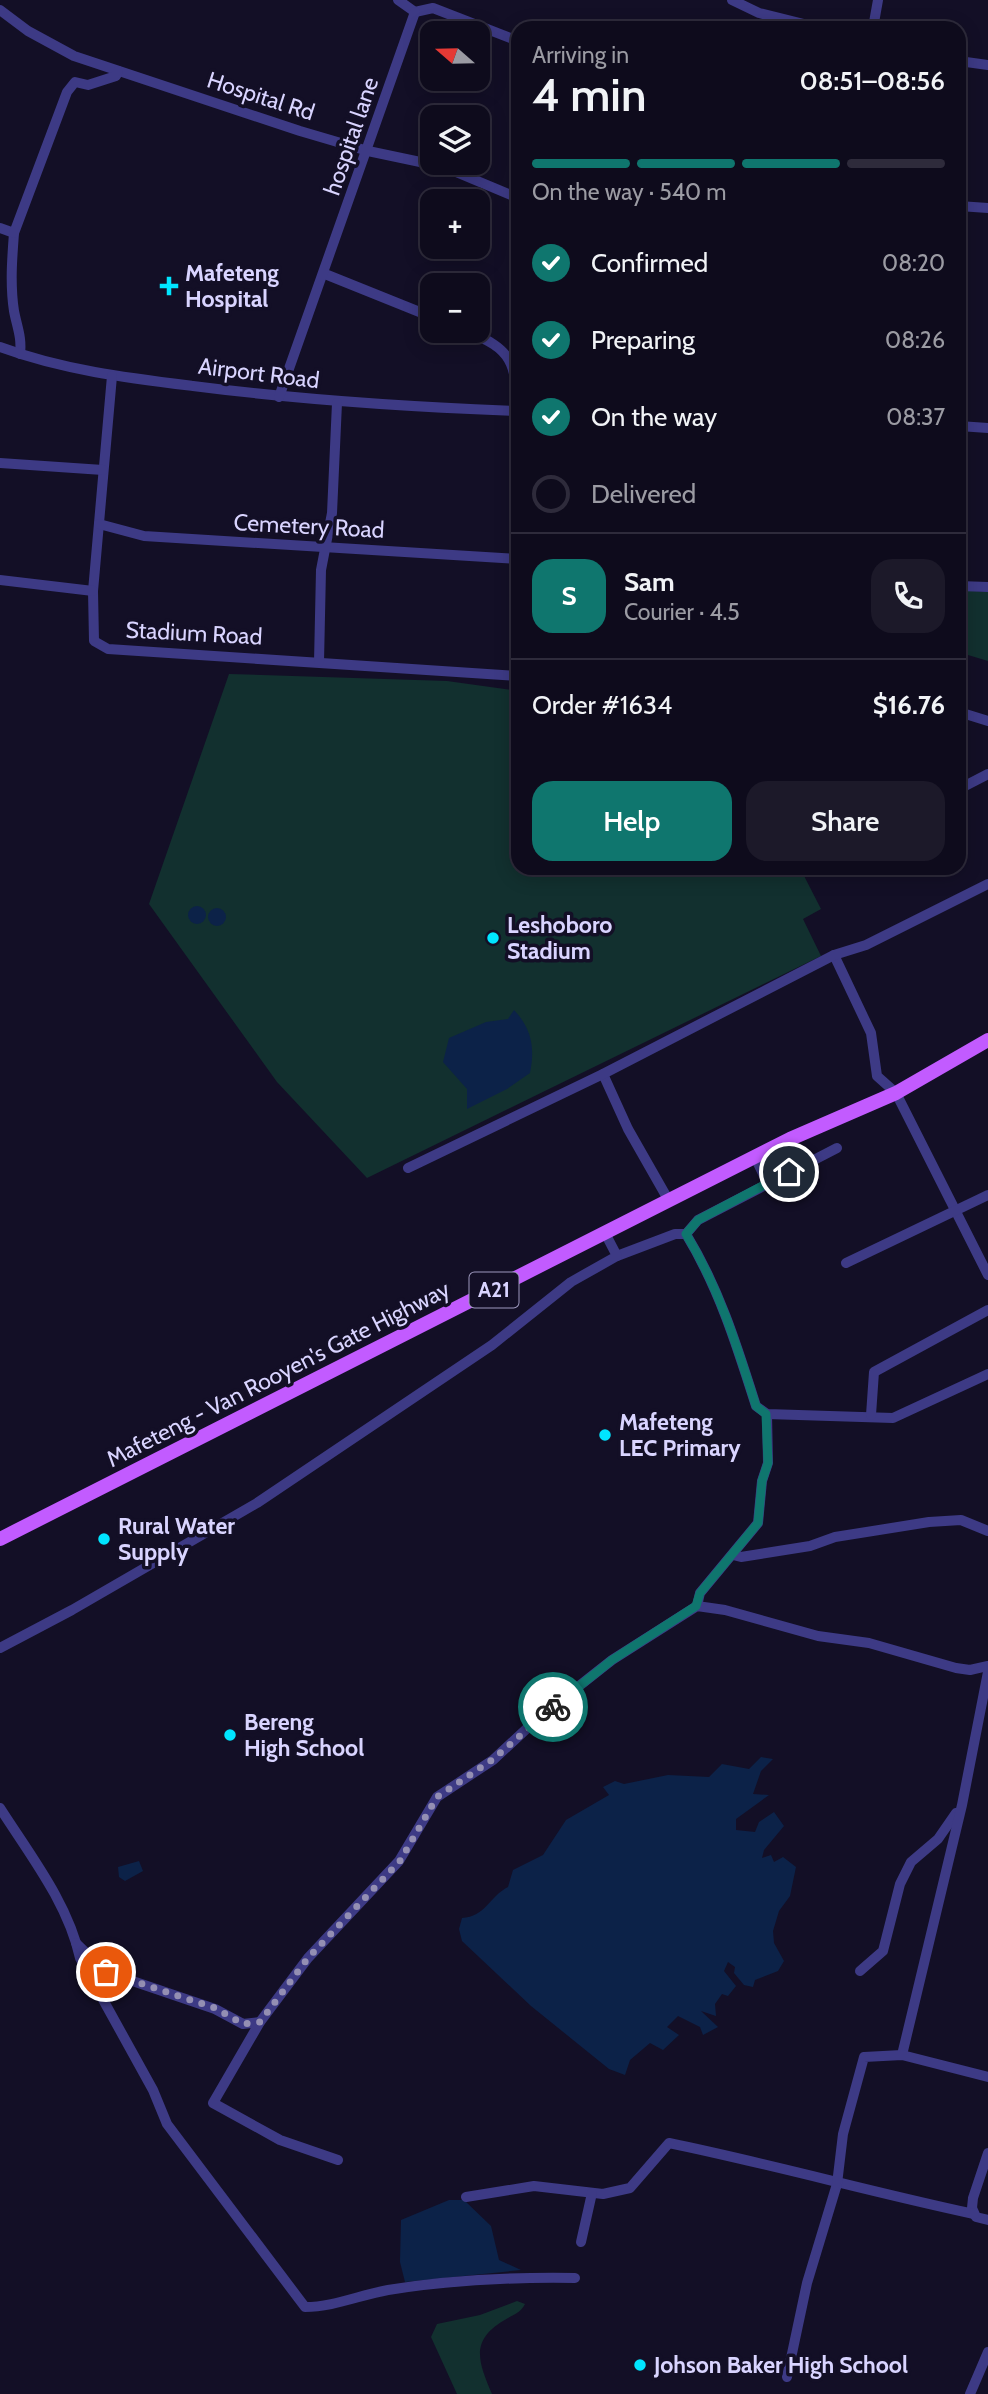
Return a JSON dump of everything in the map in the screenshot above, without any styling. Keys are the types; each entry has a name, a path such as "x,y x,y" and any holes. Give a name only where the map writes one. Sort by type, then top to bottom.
{"main road":[{"name":"Mafeteng - Van Rooyen's Gate Highway","path":"0,1539 755,1157 896,1093 988,1040"}],"street":[{"path":"398,0 415,12 436,4 511,38"},
{"path":"732,0 759,13 792,21"},
{"path":"874,21 878,0"},
{"name":"Hospital Rd","path":"0,10 28,31 74,56 368,151 444,167 511,195"},
{"name":"hospital lane","path":"325,274 415,12"},
{"path":"966,62 988,65"},
{"path":"19,354 22,337 15,312 11,272 14,233 67,92 75,82 88,85 117,76 118,71"},
{"path":"966,206 988,208"},
{"path":"0,228 14,233"},
{"path":"279,397 325,274 420,312"},
{"path":"490,341 511,361"},
{"name":"Airport Road","path":"0,347 113,376 279,397 337,403 511,411"},
{"name":"Stadium Road","path":"113,376 93,591 94,641 108,649 511,676"},
{"path":"319,662 318,613 323,548 331,513 337,403"},
{"path":"966,426 988,428"},
{"path":"1,466 103,470"},
{"name":"Cemetery Road","path":"99,524 144,536 511,559"},
{"path":"0,580 93,591"},
{"path":"966,586 988,587"},
{"path":"966,714 988,721"},
{"path":"966,785 988,774"},
{"path":"408,1168 603,1074 834,955 866,945 988,884"},
{"path":"834,955 871,1034 877,1076 896,1093 988,1275"},
{"path":"603,1074 628,1129 669,1201"},
{"path":"0,1648 72,1610 257,1503 492,1345 571,1282 617,1256 675,1234 686,1234 698,1220 837,1148"},
{"path":"755,1157 768,1184"},
{"path":"846,1263 988,1195"},
{"path":"605,1233 617,1256"},
{"path":"686,1234 706,1266 727,1316 756,1406 766,1414 871,1415 892,1418 988,1374"},
{"path":"871,1415 874,1372 988,1310"},
{"path":"338,2160 280,2140 213,2103 260,2022 308,1958 400,1861 437,1797 492,1760 536,1720 612,1660 696,1606 700,1593 758,1523 762,1481 768,1463 766,1414"},
{"path":"733,1555 741,1557 810,1546 835,1537 929,1522 961,1520 988,1531"},
{"path":"696,1606 818,1636 869,1643 956,1668 970,1670 988,1665"},
{"path":"902,2055 962,1805 988,1672"},
{"path":"860,1971 883,1951 900,1884 911,1863 947,1829 962,1805"},
{"path":"0,1808 37,1862 76,1943 79,1958 153,2090 167,2124 305,2307 326,2307 351,2297 430,2285 522,2276 575,2278"},
{"path":"76,1943 106,1972 215,2008 243,2024 260,2022"},
{"path":"787,2377 819,2234 837,2184 843,2134 864,2057 902,2055 988,2077"},
{"path":"466,2197 534,2186 592,2193 630,2188 669,2143 752,2159 837,2184 974,2214 988,2220"},
{"path":"974,2214 973,2197 987,2150"},
{"path":"581,2242 592,2193"},
{"path":"970,2394 988,2352"}],"green space":[{"path":"966,590 988,592 988,661 966,656"},
{"name":"Leshoboro Stadium","path":"229,674 447,681 511,690 511,875 804,875 821,909 803,919 821,956 367,1178 277,1082 149,904"},
{"path":"517,2301 525,2304 522,2309 496,2326 482,2342 480,2360 492,2394 457,2394 431,2337 437,2324 480,2315"}],"water":[{"path":"197,906 203,909 206,915 203,921 197,924 191,921 188,915 191,909"},
{"path":"217,908 223,911 226,917 223,923 217,926 211,923 208,917 211,911"},
{"path":"514,1010 525,1024 531,1039 530,1073 507,1089 467,1109 467,1089 443,1062 449,1038 486,1022 508,1019"},
{"path":"761,1757 773,1759 761,1771 753,1794 769,1795 736,1819 736,1830 755,1832 759,1822 774,1812 784,1826 764,1850 762,1858 771,1855 774,1862 783,1857 796,1867 790,1896 779,1911 773,1931 774,1943 784,1961 778,1971 755,1980 753,1987 744,1985 734,1973 735,1967 728,1962 724,1971 736,1986 728,1996 722,1994 715,2004 716,2016 701,2011 718,2027 703,2035 700,2027 678,2016 667,2027 679,2035 663,2050 650,2043 630,2060 625,2075 609,2069 531,2006 462,1941 459,1929 462,1918 482,1910 508,1887 513,1870 543,1855 566,1820 609,1795 603,1787 615,1781 624,1784 668,1775 709,1777 722,1764 749,1769"},
{"path":"139,1861 143,1871 125,1881 119,1877 118,1867"},
{"path":"449,2200 464,2200 491,2226 499,2260 521,2270 405,2282 400,2262 401,2220"}],"way so far":[{"path":"106,1972 215,2008 243,2024 253,2025 260,2022 308,1958 400,1861 437,1797 473,1775 553,1707"}],"place":[{"name":"Mafeteng Hospital","path":"169,286"},
{"name":"Leshoboro Stadium","path":"493,938"},
{"name":"Mafeteng LEC Primary","path":"605,1435"},
{"name":"Rural Water Supply","path":"104,1539"},
{"name":"Bereng High School","path":"230,1735"},
{"name":"Johson Baker High School","path":"640,2365"}],"route":[{"path":"553,1707 612,1660 696,1606 700,1593 758,1523 762,1481 768,1463 766,1414 756,1406 727,1316 706,1266 686,1234 698,1220 789,1172"}]}
